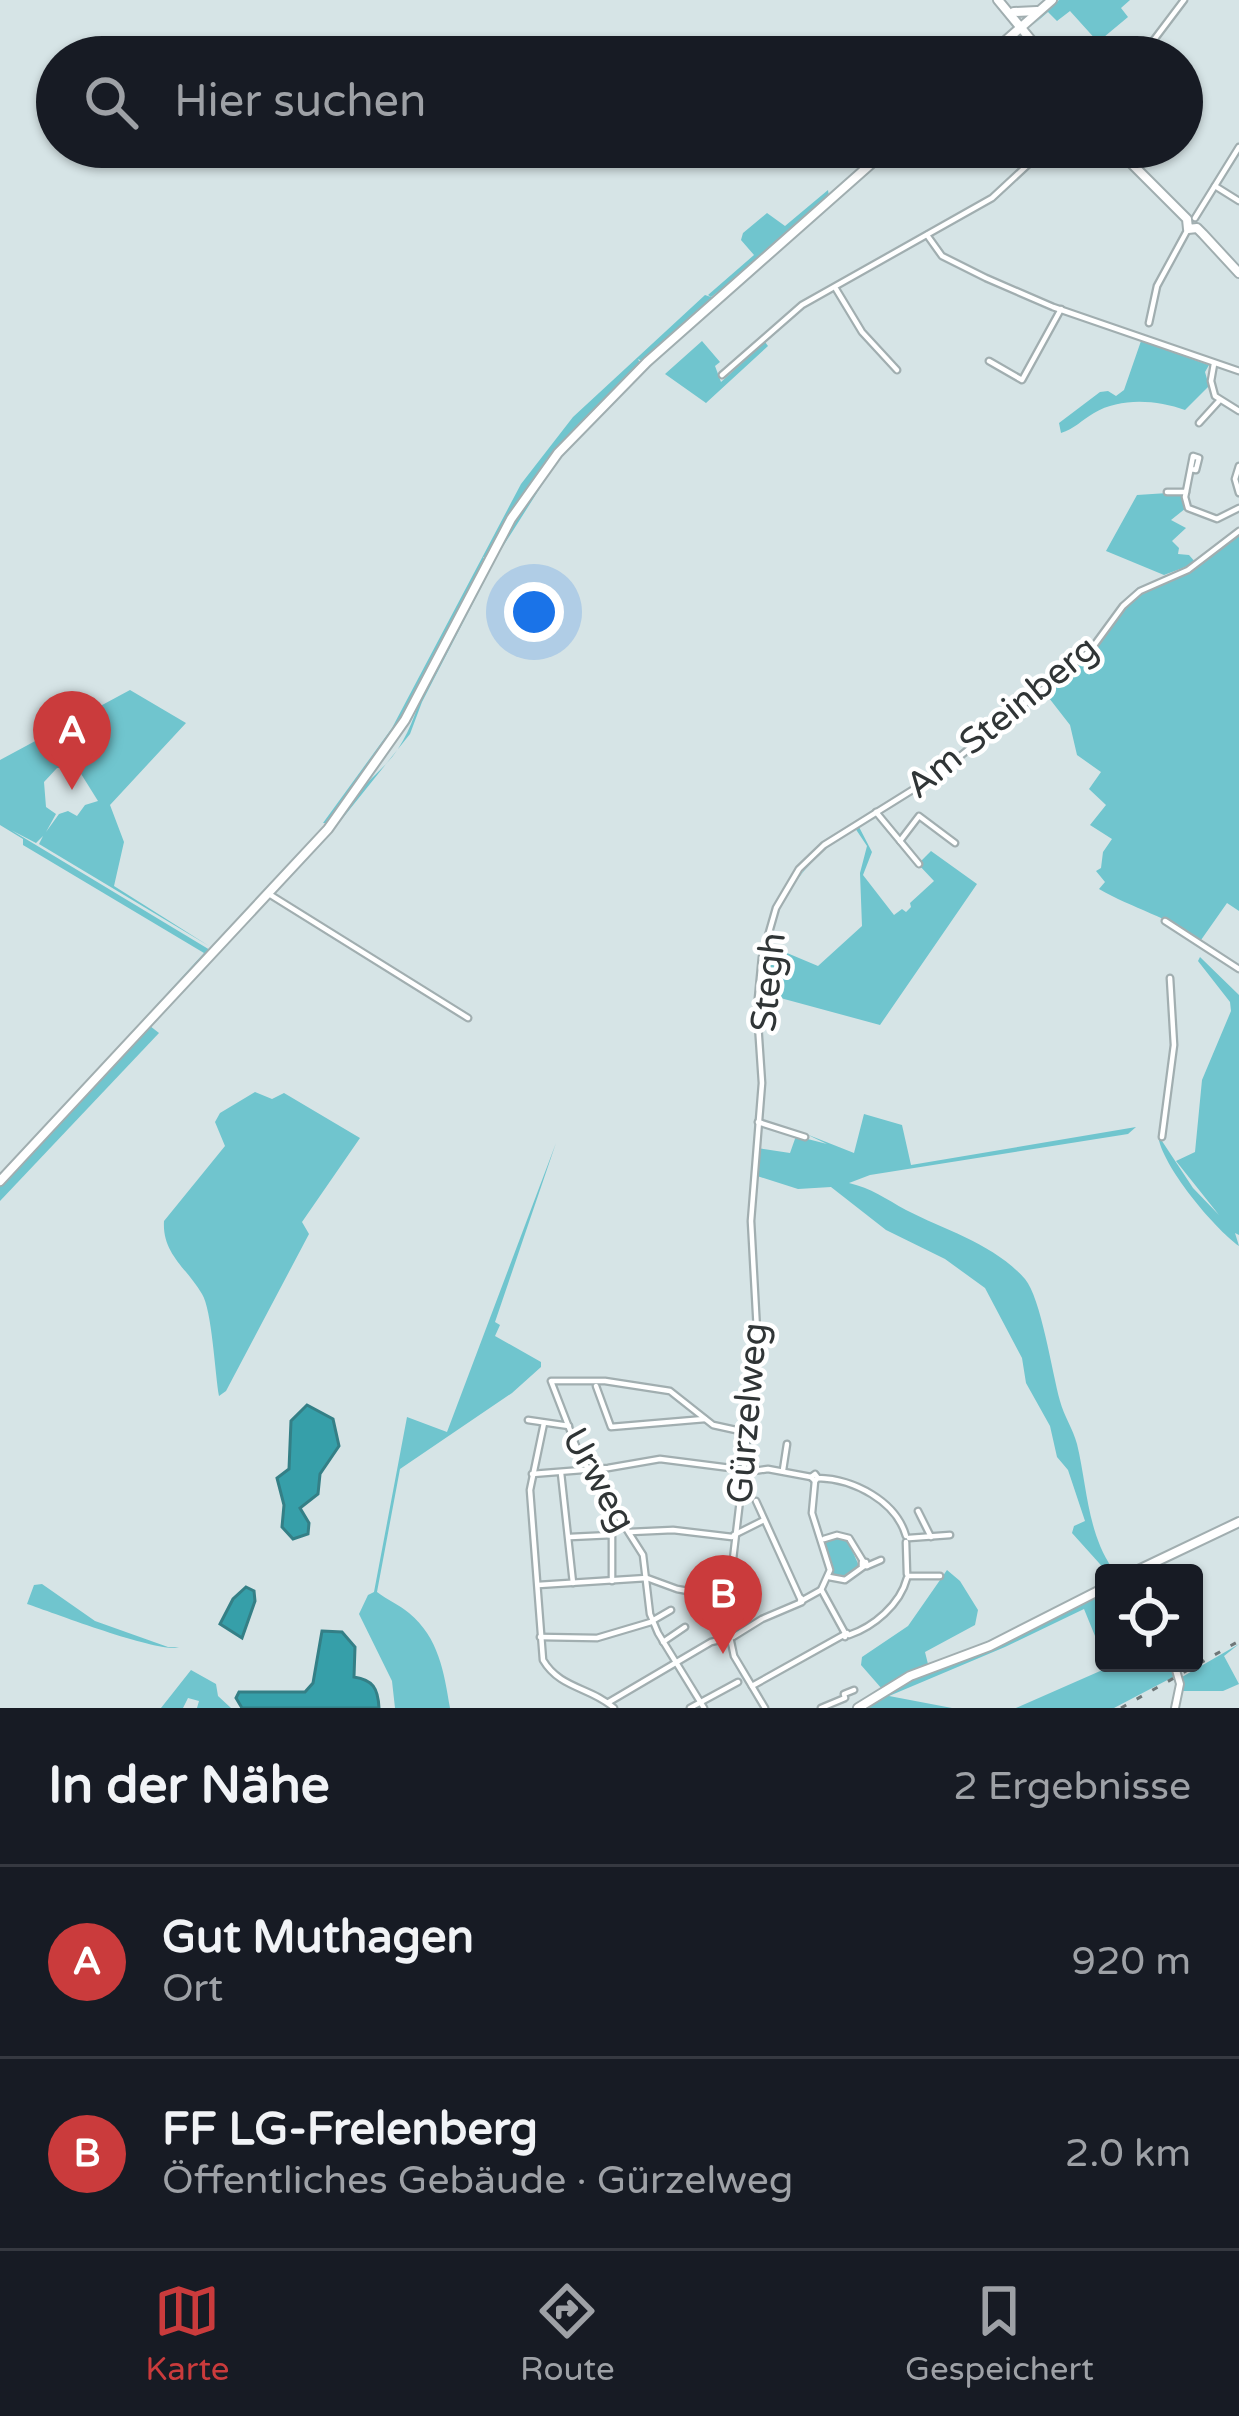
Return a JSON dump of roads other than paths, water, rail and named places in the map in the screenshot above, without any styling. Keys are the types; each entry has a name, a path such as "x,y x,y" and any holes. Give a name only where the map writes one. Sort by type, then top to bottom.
{"main road":[{"path":"1000,0 1031,36"},
{"path":"1000,0 1028,36"},
{"path":"1011,36 1052,0"},
{"path":"1014,12 1039,11"},
{"path":"0,1181 328,829 384,753 425,686 511,519 558,453 647,362 866,168"},
{"path":"1136,168 1239,273"},
{"path":"1151,1564 1239,1522"},
{"path":"858,1708 910,1676 990,1646 1095,1593"}],"street":[{"path":"1157,36 1184,0"},
{"path":"1149,323 1157,286 1239,147"},
{"path":"722,375 802,305 992,198 1024,168"},
{"path":"1215,186 1239,201"},
{"path":"928,235 947,259 1061,309 1239,371"},
{"path":"835,286 862,332 897,370"},
{"path":"989,361 1022,380 1061,309"},
{"path":"1214,364 1211,387 1219,401 1239,410"},
{"path":"1199,423 1219,401"},
{"path":"1239,466 1235,478 1239,494"},
{"path":"1190,469 1188,508 1222,519 1239,508"},
{"path":"1167,492 1186,492"},
{"name":"Am Steinberg","path":"813,854 938,774 1090,652 1117,613 1140,591 1188,570 1239,531"},
{"path":"876,812 919,864"},
{"path":"900,841 919,816 955,842"},
{"name":"Stegh","path":"752,1180 763,1077 757,1009 762,957 776,908 813,854"},
{"path":"268,894 468,1018"},
{"path":"1165,921 1239,969"},
{"path":"1162,1137 1174,1045 1170,977"},
{"path":"758,1122 805,1137"},
{"name":"Gürzelweg","path":"752,1180 758,1338 734,1536 728,1637 736,1662 765,1708"},
{"name":"Urweg","path":"596,1384 551,1381 589,1470 645,1562 653,1621 702,1705"},
{"path":"705,1419 611,1427 596,1384 605,1381 670,1390 715,1426 745,1432"},
{"path":"528,1420 568,1426"},
{"path":"544,1423 532,1474 544,1660 555,1678 612,1705 711,1642 821,1590 830,1577 811,1505 815,1479"},
{"path":"783,1470 787,1444"},
{"path":"532,1474 660,1459 783,1470 850,1483 871,1492 902,1525 907,1539 908,1576 897,1601 875,1622 752,1686"},
{"path":"562,1472 573,1583"},
{"path":"756,1501 801,1600"},
{"path":"918,1511 931,1537"},
{"path":"630,1532 673,1530 734,1536 764,1520"},
{"path":"570,1537 612,1535 612,1581"},
{"path":"821,1540 837,1535 849,1538 864,1565"},
{"path":"907,1539 950,1535"},
{"path":"830,1577 845,1580 880,1560"},
{"path":"908,1576 940,1576"},
{"path":"536,1585 646,1578 728,1598"},
{"path":"821,1590 846,1635"},
{"path":"539,1637 598,1638 653,1621 671,1610"},
{"path":"663,1642 685,1627"},
{"path":"1174,1708 1180,1684 1177,1672"},
{"path":"689,1708 738,1682"},
{"path":"821,1708 854,1690"}],"railway":[{"path":"1121,1708 1239,1641"}],"place":[{"name":"Gut Muthagen","path":"72,790"},
{"name":"FF LG-Frelenberg","path":"723,1654"}]}
